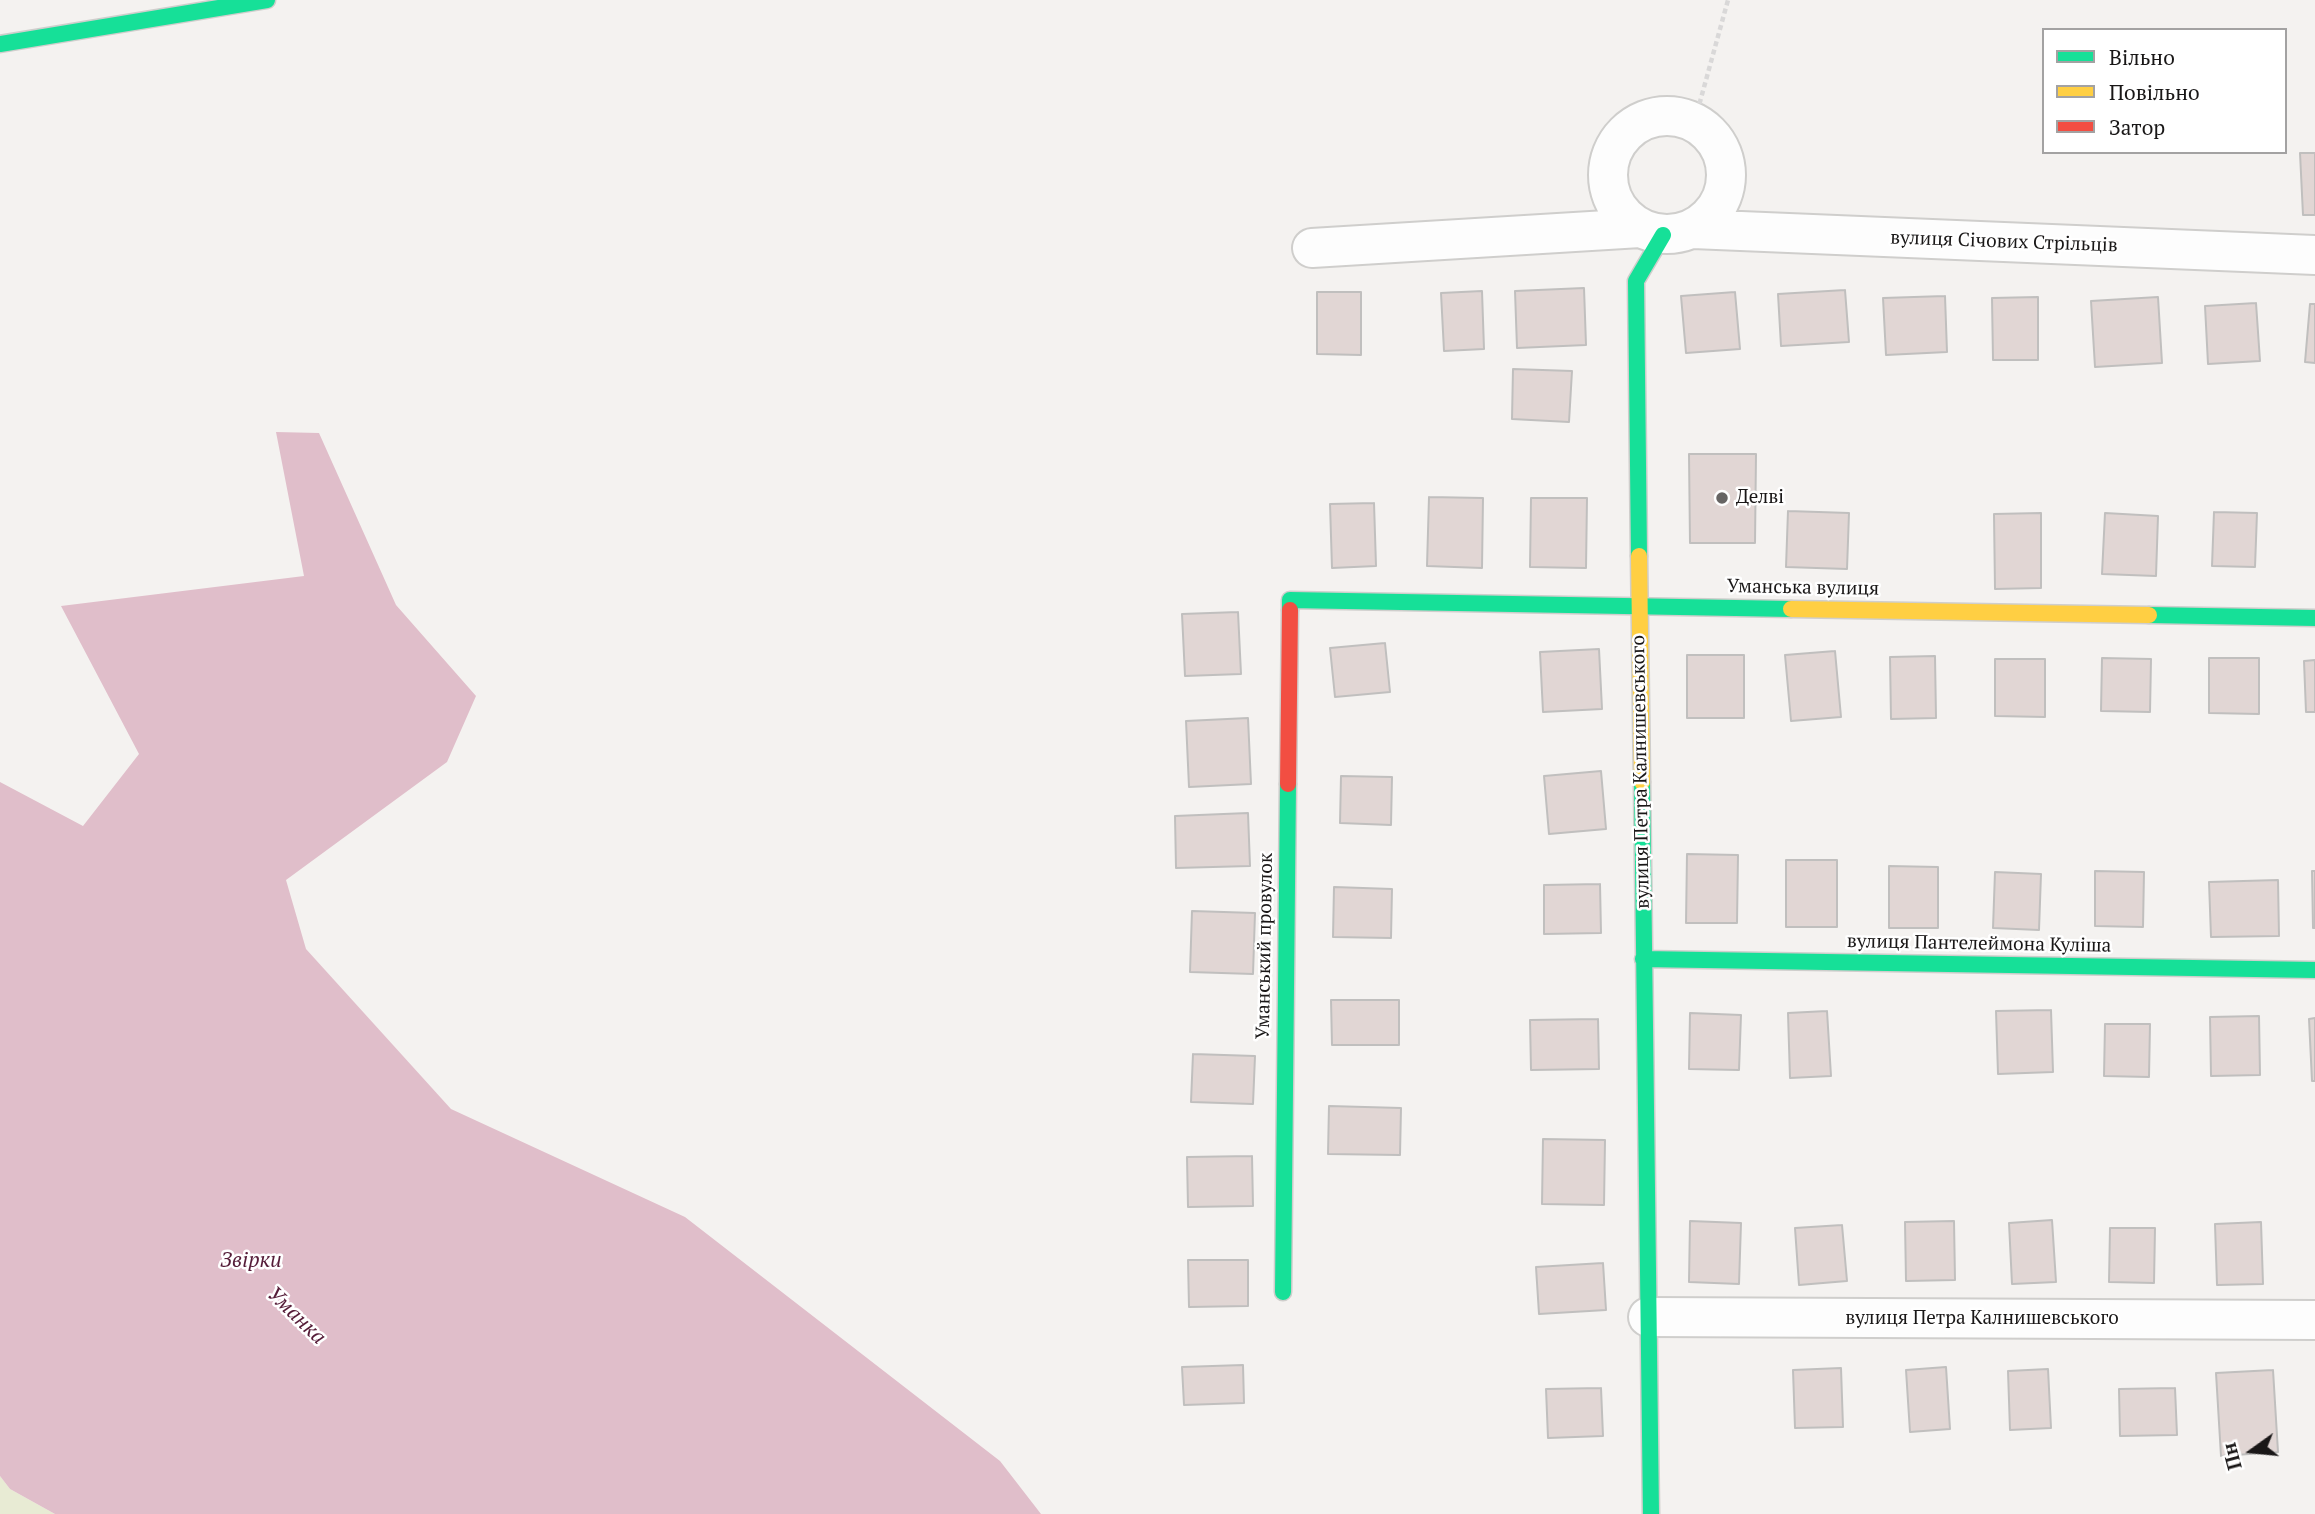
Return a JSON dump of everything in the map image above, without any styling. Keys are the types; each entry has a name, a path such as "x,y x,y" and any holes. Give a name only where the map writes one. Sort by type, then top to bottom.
{"main road":[{"path":"0,44 267,0"},
{"name":"вулиця Петра Калнишевського","path":"1651,1514 1636,281 1665,230"},
{"name":"Уманська вулиця","path":"1290,600 2315,618"},
{"name":"Уманський провулок","path":"1283,1292 1290,600"},
{"name":"вулиця Пантелеймона Куліша","path":"1643,959 2315,970"}],"street":[{"path":"1668,116 1687,119 1704,128 1717,143 1725,162 1726,182 1721,201 1709,218 1665,230 1624,216 1613,199 1608,180 1610,161 1618,143 1631,128 1648,119 1668,116"},
{"name":"вулиця Січових Стрільців","path":"1312,248 1665,230 2315,255"},
{"name":"вулиця Петра Калнишевського","path":"1648,1317 2315,1320"}],"path":[{"path":"1704,128 1698,109 1728,0"}],"green space":[{"path":"0,1476 10,1489 55,1514 0,1514"}],"water":[{"name":"Звірки","path":"276,432 319,433 396,605 476,696 447,762 286,880 306,949 451,1109 685,1217 1000,1461 1041,1514 55,1514 10,1489 0,1476 0,782 83,826 139,754 61,606 304,576"}],"building":[{"path":"2300,153 2315,153 2315,215 2303,215"},
{"path":"1584,288 1586,345 1517,348 1515,291"},
{"path":"1845,290 1849,342 1781,346 1778,294"},
{"path":"1482,291 1484,349 1444,351 1441,293"},
{"path":"1317,292 1361,292 1361,355 1317,354"},
{"path":"1735,292 1740,349 1686,353 1681,296"},
{"path":"1945,296 1947,352 1886,355 1883,298"},
{"path":"2038,297 2038,360 1993,360 1992,298"},
{"path":"2158,297 2162,363 2095,367 2091,301"},
{"path":"2256,303 2260,361 2208,364 2205,306"},
{"path":"2310,304 2315,304 2315,363 2305,362"},
{"path":"1513,369 1572,371 1569,422 1512,419"},
{"name":"Делві","path":"1689,454 1756,454 1755,543 1690,543"},
{"path":"1429,497 1483,498 1482,568 1427,566"},
{"path":"1531,498 1587,498 1586,568 1530,567"},
{"path":"1374,503 1376,566 1332,568 1330,504"},
{"path":"1788,511 1849,513 1847,569 1786,567"},
{"path":"2214,512 2257,513 2255,567 2212,566"},
{"path":"2041,513 2041,588 1995,589 1994,514"},
{"path":"2105,513 2158,516 2156,576 2102,574"},
{"path":"1238,612 1241,674 1185,676 1182,614"},
{"path":"1385,643 1390,692 1335,697 1330,648"},
{"path":"1599,649 1602,709 1543,712 1540,652"},
{"path":"1835,651 1841,717 1791,721 1785,655"},
{"path":"1687,655 1744,655 1744,718 1687,718"},
{"path":"1935,656 1936,718 1891,719 1890,657"},
{"path":"2102,658 2151,659 2150,712 2101,711"},
{"path":"2209,658 2259,658 2259,714 2209,713"},
{"path":"1995,659 2045,659 2045,717 1995,716"},
{"path":"2315,660 2315,712 2306,712 2304,661"},
{"path":"1248,718 1251,784 1189,787 1186,721"},
{"path":"1601,771 1606,829 1549,834 1544,776"},
{"path":"1341,776 1392,777 1391,825 1340,823"},
{"path":"1248,813 1250,866 1176,868 1175,816"},
{"path":"1687,854 1738,855 1737,923 1686,923"},
{"path":"1786,860 1837,860 1837,927 1786,927"},
{"path":"1889,866 1938,867 1938,928 1889,928"},
{"path":"2095,871 2144,872 2143,927 2095,926"},
{"path":"2312,871 2315,871 2315,928 2313,928"},
{"path":"1995,872 2041,874 2039,930 1993,928"},
{"path":"2278,880 2279,936 2211,937 2209,882"},
{"path":"1600,884 1601,933 1544,934 1544,885"},
{"path":"1334,887 1392,889 1391,938 1333,937"},
{"path":"1192,911 1255,913 1253,974 1190,972"},
{"path":"1331,1000 1399,1000 1399,1045 1332,1045"},
{"path":"2051,1010 2053,1072 1998,1074 1996,1011"},
{"path":"1827,1011 1831,1076 1790,1078 1788,1013"},
{"path":"1690,1013 1741,1015 1739,1070 1689,1069"},
{"path":"2259,1016 2260,1075 2211,1076 2210,1017"},
{"path":"2315,1018 2315,1081 2312,1081 2309,1019"},
{"path":"1598,1019 1599,1069 1531,1070 1530,1020"},
{"path":"2105,1024 2150,1024 2149,1077 2104,1076"},
{"path":"1193,1054 1255,1056 1253,1104 1191,1102"},
{"path":"1329,1106 1401,1108 1400,1155 1328,1154"},
{"path":"1543,1139 1605,1140 1604,1205 1542,1204"},
{"path":"1252,1156 1253,1206 1188,1207 1187,1157"},
{"path":"2052,1220 2056,1282 2012,1284 2009,1223"},
{"path":"1690,1221 1741,1223 1739,1284 1689,1282"},
{"path":"1954,1221 1955,1280 1906,1281 1905,1222"},
{"path":"2261,1222 2263,1284 2217,1285 2215,1224"},
{"path":"1842,1225 1847,1281 1799,1285 1795,1228"},
{"path":"2110,1228 2155,1228 2154,1283 2109,1282"},
{"path":"1188,1260 1248,1260 1248,1306 1189,1307"},
{"path":"1603,1263 1606,1310 1539,1314 1536,1267"},
{"path":"1243,1365 1244,1403 1184,1405 1182,1367"},
{"path":"1946,1367 1950,1429 1910,1432 1906,1370"},
{"path":"1841,1368 1843,1427 1795,1428 1793,1370"},
{"path":"2048,1369 2051,1428 2010,1430 2008,1371"},
{"path":"2273,1370 2278,1452 2221,1456 2216,1373"},
{"path":"1601,1388 1603,1436 1548,1438 1546,1389"},
{"path":"2175,1388 2177,1435 2120,1436 2119,1389"}],"traffic: fast":[{"path":"0,44 267,0"},
{"path":"1639,556 1636,281 1663,235"},
{"path":"1290,610 1290,600 1791,609"},
{"path":"2149,615 2315,618"},
{"path":"1642,782 1651,1514"},
{"path":"1283,1292 1288,784"},
{"path":"1643,959 2315,970"}],"traffic: slow":[{"path":"1639,556 1642,782"},
{"path":"1791,609 2149,615"}],"traffic: jam":[{"path":"1288,784 1290,610"}],"place":[{"name":"Делві","path":"1722,498"}],"water label":[{"name":"Уманка","path":"296,1316"}]}
